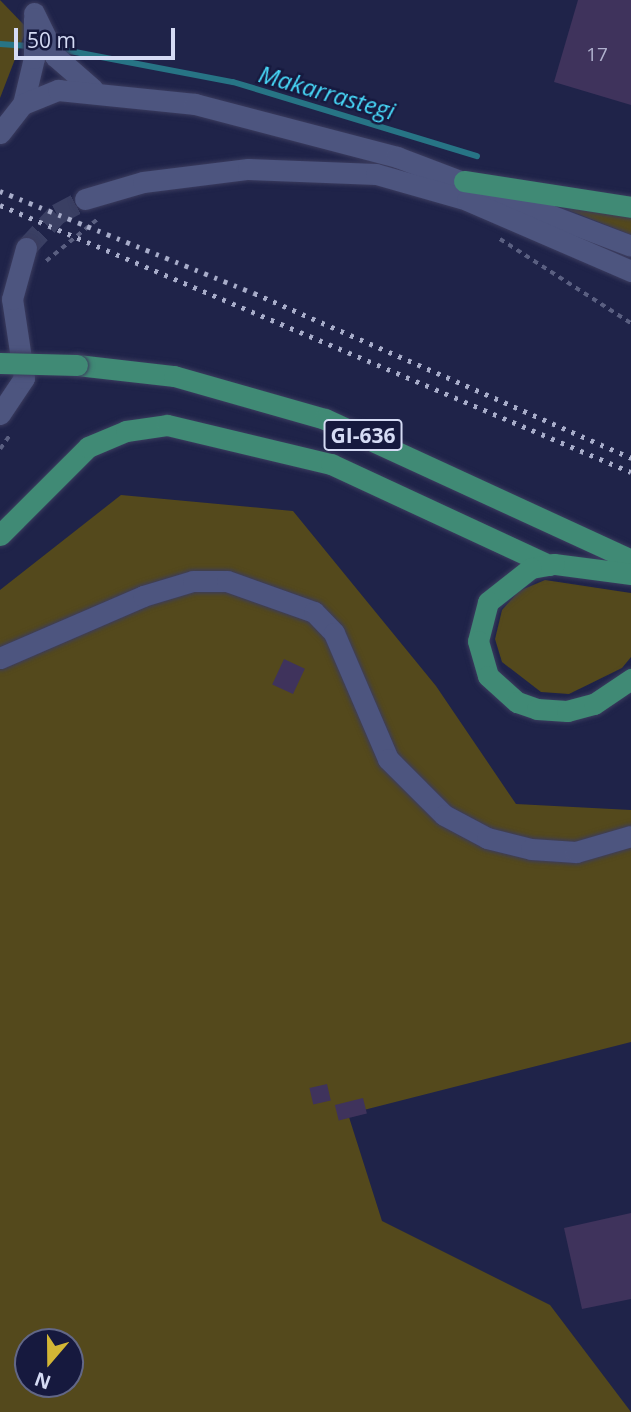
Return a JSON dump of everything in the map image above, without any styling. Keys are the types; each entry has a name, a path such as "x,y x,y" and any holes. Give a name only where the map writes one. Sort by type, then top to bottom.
{"main road":[{"path":"464,181 631,207"},
{"name":"GI-636","path":"0,363 77,365 174,376 325,419 631,561"},
{"path":"0,535 88,447 126,431 167,425 331,464 549,565 631,573"},
{"path":"549,565 514,577 488,602 478,640 488,676 517,702 566,711 594,704 631,679"}],"street":[{"path":"8,116 45,57 93,89"},
{"path":"8,116 58,90 93,89 309,130 464,181 631,246"},
{"path":"85,199 143,182 235,170 376,174 467,200 631,271"},
{"path":"9,419 24,378 12,299 26,248"},
{"path":"0,316 17,332"},
{"path":"0,658 144,596 193,581 227,581 314,612 334,633 388,759 444,816 487,838 531,849 576,852 631,836"}],"path":[{"path":"38,271 53,251 110,211"},
{"path":"491,234 631,323"},
{"path":"0,449 9,419"}],"shaded area":[{"path":"0,0 27,28 0,98"},
{"path":"576,206 631,215 631,235 568,210"},
{"path":"121,495 293,511 436,686 516,804 631,810 631,1042 348,1114 382,1221 550,1305 631,1412 0,1412 0,590"},
{"path":"545,580 631,593 631,657 622,668 569,694 541,692 502,662 495,639 502,610 519,591"}],"building":[{"path":"578,0 631,0 631,105 554,82"},
{"path":"284,659 305,669 293,694 272,684"},
{"path":"327,1084 331,1101 313,1105 309,1088"},
{"path":"363,1098 367,1114 339,1121 335,1105"},
{"path":"631,1213 631,1299 582,1309 564,1228"}],"waterway":[{"name":"Makarrastegi","path":"0,44 29,46"},
{"name":"Makarrastegi","path":"54,48 233,82 477,156"}],"tunnel":[{"path":"26,248 57,214 85,199"}],"railway":[{"path":"0,191 254,293 631,458"},
{"path":"0,205 631,472"}]}
